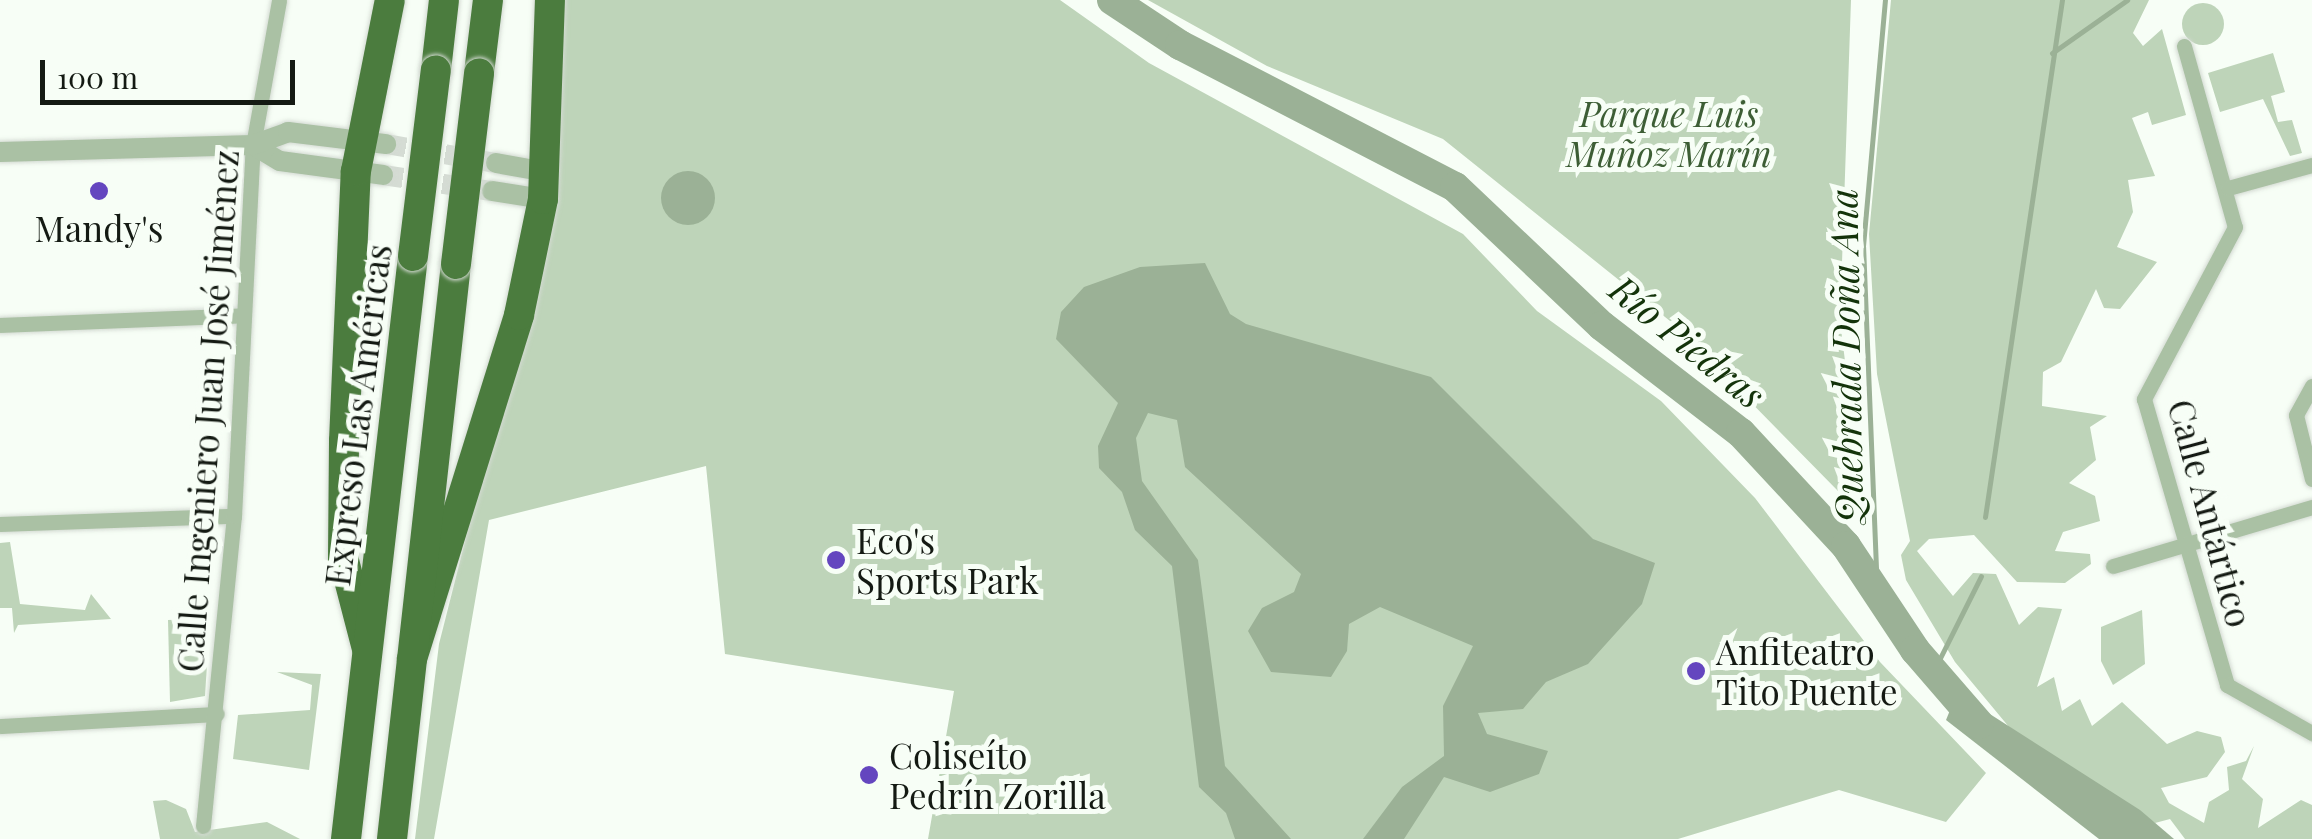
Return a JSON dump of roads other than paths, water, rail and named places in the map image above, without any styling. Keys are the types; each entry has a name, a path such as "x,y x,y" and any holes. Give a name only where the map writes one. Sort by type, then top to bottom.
{"highway":[{"path":"367,649 343,557 370,173 390,0"},
{"name":"Expreso Las Américas","path":"346,839 444,0"},
{"path":"392,839 488,0"},
{"path":"412,659 518,315 545,185 550,0"}],"street":[{"name":"Calle Ingeniero Juan José Jiménez","path":"203,826 234,516 253,145 279,0"},
{"name":"Calle Antártico","path":"2184,46 2228,188 2234,227 2144,399 2227,685 2312,733"},
{"path":"0,152 253,145 288,132 374,142"},
{"path":"253,145 280,161 370,173"},
{"path":"496,163 545,185"},
{"path":"2228,188 2312,165"},
{"path":"492,192 545,185"},
{"path":"0,325 244,315"},
{"path":"2312,386 2296,415 2312,479"},
{"path":"2114,566 2184,542 2312,507"},
{"path":"0,524 234,516"},
{"path":"0,726 217,714"}],"waterway":[{"name":"Río Piedras","path":"1112,0 1180,45 1455,187 1602,326 1741,433 1846,546 1915,650 1979,724"},
{"name":"Quebrada Doña Ana","path":"1877,593 1863,246 1885,0"},
{"path":"1985,517 2062,0"},
{"path":"2052,53 2127,0"},
{"path":"1934,670 1981,576"}],"tunnel":[{"path":"386,144 496,163"},
{"path":"383,175 492,191"}],"place":[{"name":"Mandy's","path":"99,191"},
{"name":"Eco's Sports Park","path":"836,560"},
{"name":"Anfiteatro Tito Puente","path":"1696,671"},
{"name":"Coliseíto Pedrín Zorilla","path":"869,775"}],"park label":[{"name":"Parque Luis Muñoz Marín","path":"1669,133"}]}
